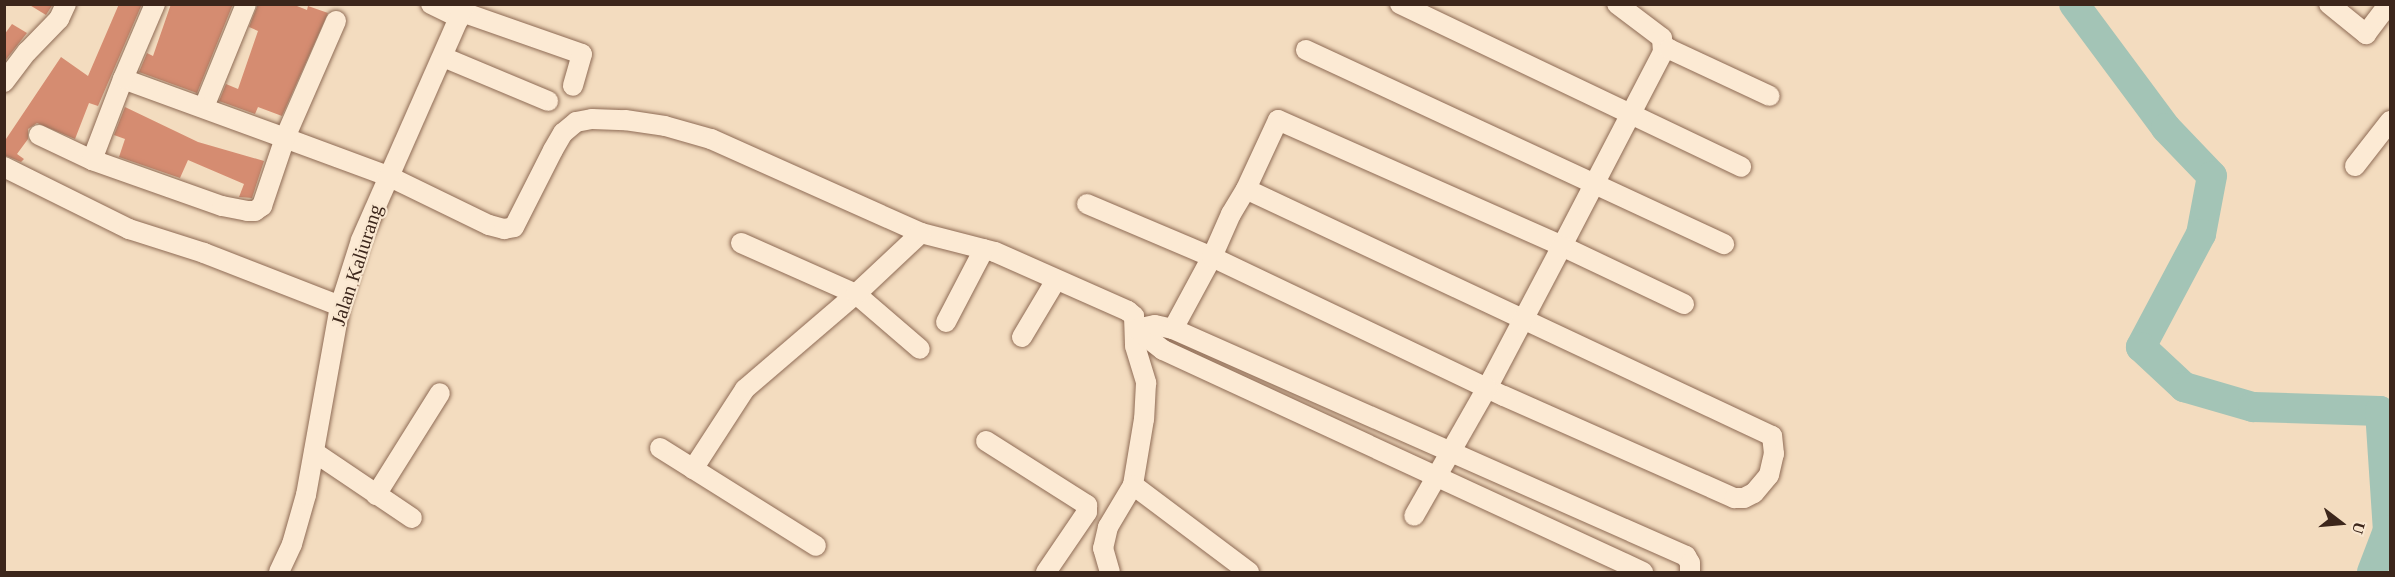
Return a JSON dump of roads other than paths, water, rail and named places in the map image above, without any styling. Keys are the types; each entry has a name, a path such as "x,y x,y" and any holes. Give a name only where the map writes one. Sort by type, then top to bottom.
{"street":[{"path":"4,82 27,52 59,19 66,4"},
{"path":"92,160 155,4"},
{"path":"204,107 246,4"},
{"path":"431,4 462,12 582,54 573,86"},
{"path":"1400,4 1741,167"},
{"path":"1414,516 1487,388 1663,52 1662,38 1617,4"},
{"path":"2329,4 2366,34 2389,4"},
{"name":"Jalan Kaliurang","path":"279,573 292,544 306,495 340,306 361,240 462,12"},
{"path":"39,135 92,160 222,206 255,211 262,206 285,138 336,21"},
{"path":"1663,52 1669,49 1770,96"},
{"path":"1306,50 1724,244"},
{"path":"442,57 548,101"},
{"path":"123,79 388,176 489,225 510,228 514,227 522,216 553,150 568,128 576,122 592,119 625,120 665,126 711,139 921,233 984,249 1128,311 1134,316 1135,346 1146,383 1144,419 1133,485 1108,527 1103,549 1111,570"},
{"path":"1173,329 1212,257 1278,120 1562,246 1684,304"},
{"path":"2355,166 2391,121"},
{"path":"4,167 129,229 258,273 340,306"},
{"path":"1087,204 1212,257 1487,388 1734,498 1744,498 1754,493 1769,475 1774,454 1772,436 1523,317 1246,189"},
{"path":"693,469 745,388 856,294 921,233"},
{"path":"741,243 856,294 920,349"},
{"path":"946,322 984,249"},
{"path":"1022,337 1056,280"},
{"path":"1136,329 1155,325 1173,329 1686,556 1690,563 1690,573"},
{"path":"1136,329 1163,350 1643,573"},
{"path":"376,495 440,393"},
{"path":"986,441 1087,505 1087,512 1046,573"},
{"path":"660,448 816,546"},
{"path":"314,452 412,518"},
{"path":"1133,485 1249,573"}],"waterway":[{"path":"2074,4 2166,128 2212,176 2201,234 2141,347 2184,387 2253,407 2380,411 2388,530 2372,572"},
{"path":"2380,411 2390,410"}]}
